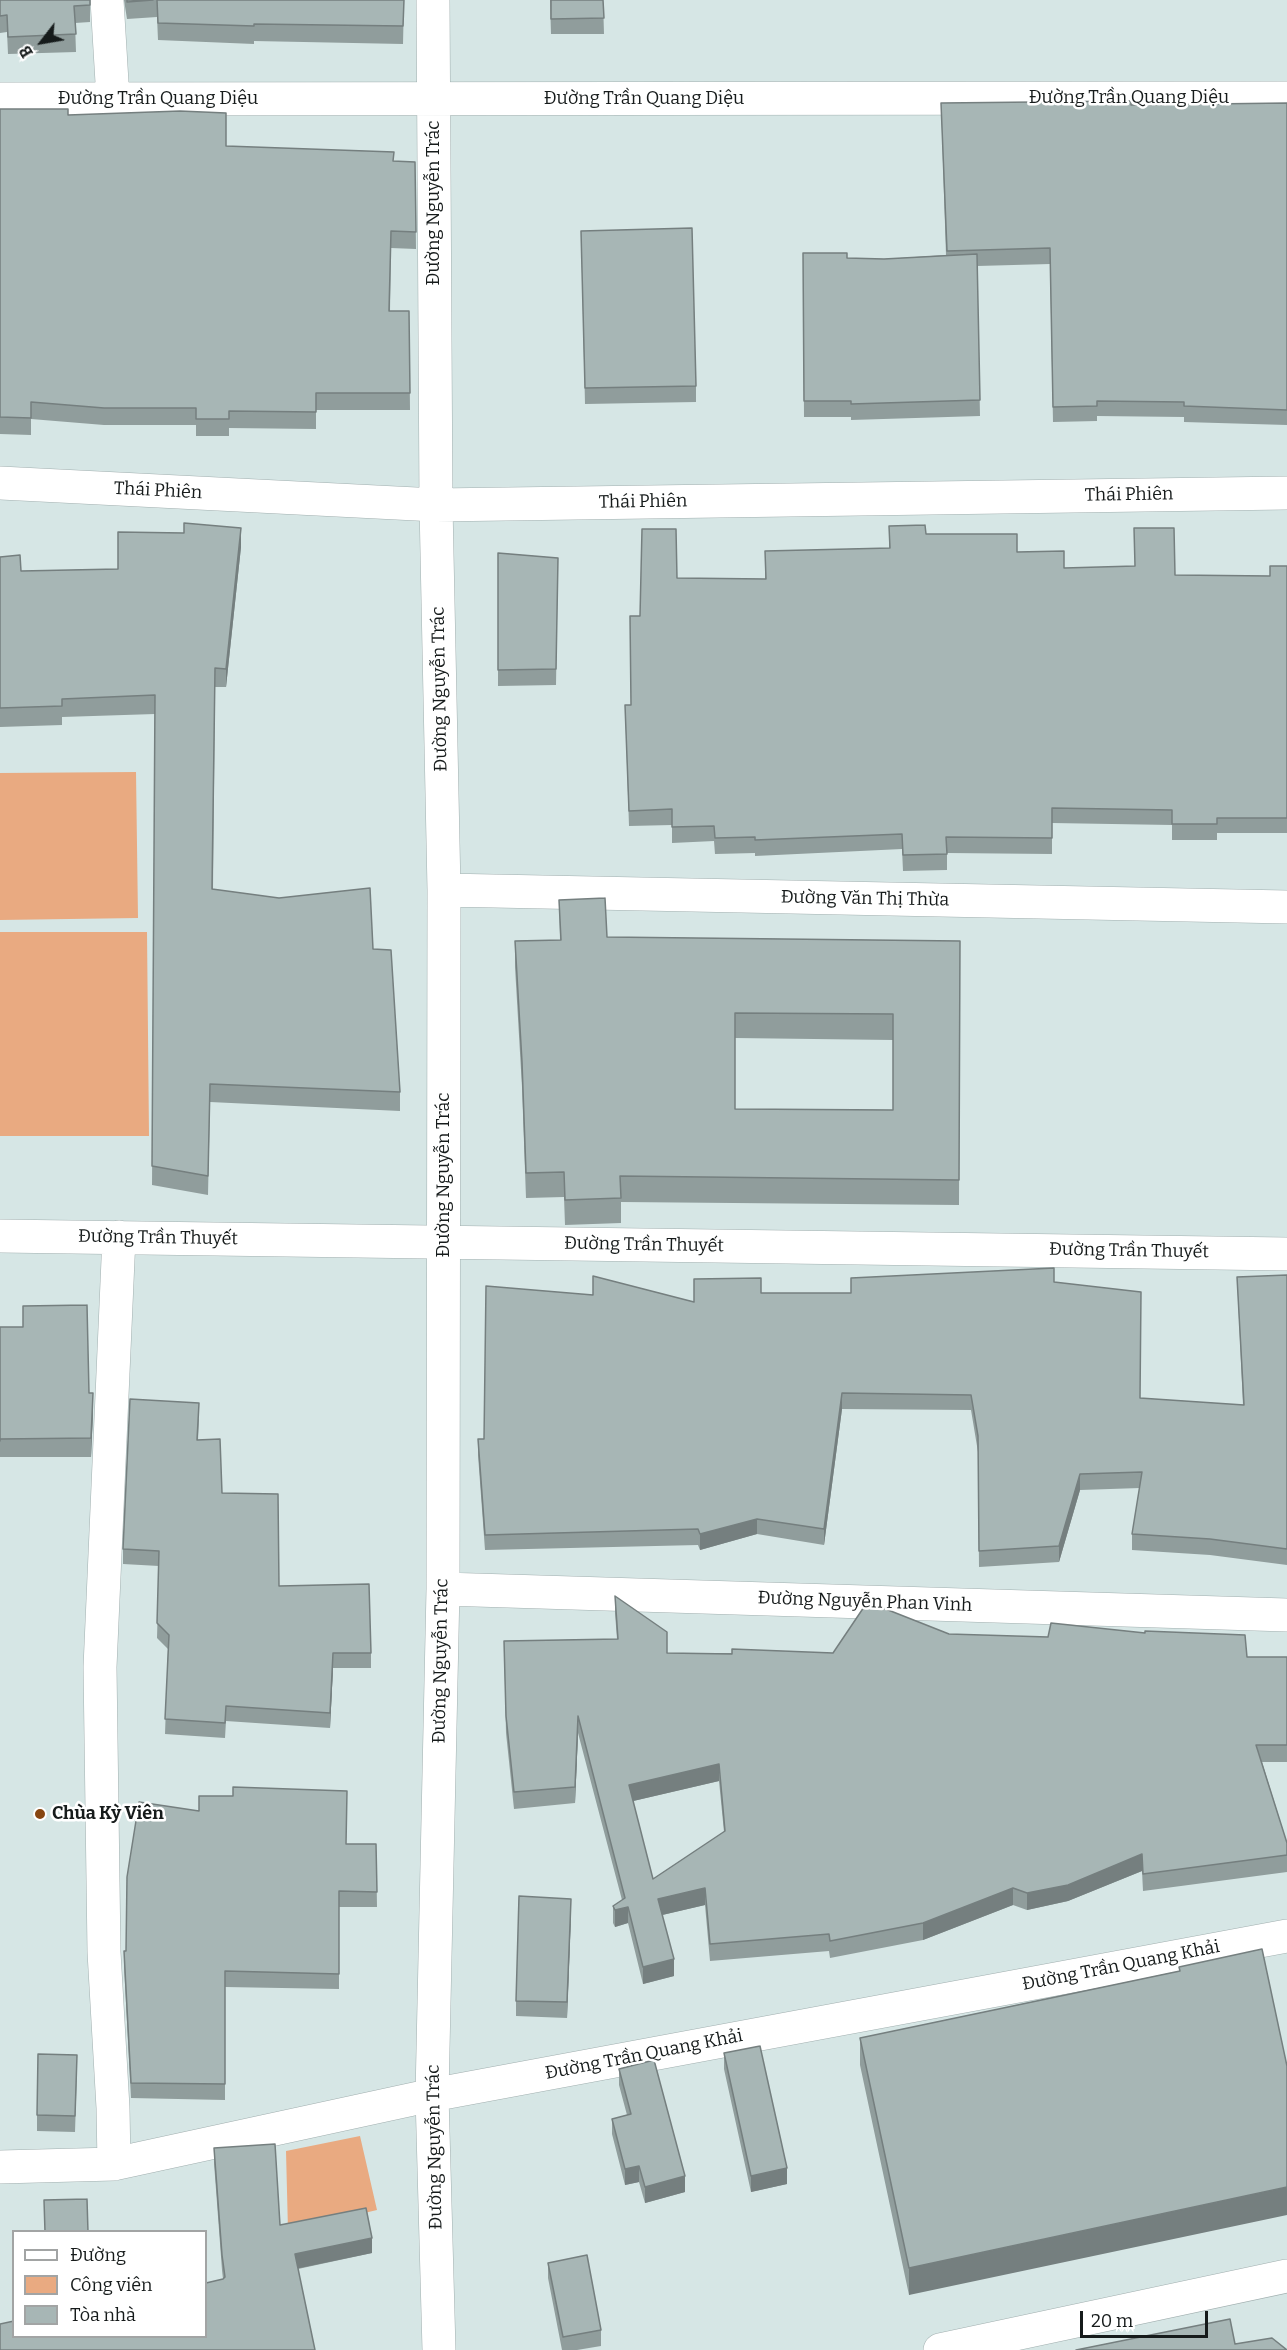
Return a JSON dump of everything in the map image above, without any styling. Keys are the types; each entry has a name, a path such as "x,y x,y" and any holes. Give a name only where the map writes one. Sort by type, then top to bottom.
{"street":[{"path":"107,0 113,99"},
{"name":"Đường Nguyễn Trác","path":"433,0 436,505 444,890 443,1589 432,2095 439,2350"},
{"name":"Đường Trần Quang Diệu","path":"0,99 1287,98"},
{"name":"Thái Phiên","path":"0,483 436,505 1287,493"},
{"name":"Đường Văn Thị Thừa","path":"444,890 1287,907"},
{"name":"Đường Trần Thuyết","path":"0,1236 1287,1254"},
{"path":"114,2164 104,1952 100,1667 119,1237"},
{"name":"Đường Nguyễn Phan Vinh","path":"443,1589 1287,1615"},
{"name":"Đường Trần Quang Khải","path":"0,2167 114,2164 432,2095 1287,1936"},
{"path":"940,2350 1287,2276"}],"green space":[{"path":"136,772 138,918 0,920 0,773"},
{"path":"0,932 147,932 149,1136 0,1136"},
{"path":"360,2136 377,2210 288,2231 286,2151"}],"building":[{"path":"0,0 90,0 90,5 74,6 76,34 8,37 7,15 0,16"},
{"path":"127,0 153,0 127,2"},
{"path":"157,0 404,0 403,26 254,24 254,26 158,23"},
{"path":"551,0 603,0 604,18 551,19"},
{"path":"1131,101 1131,105 1287,103 1287,410 1184,406 1184,402 1097,401 1097,406 1053,407 1050,248 947,251 941,103"},
{"path":"0,109 68,109 68,115 180,111 226,113 226,146 394,152 393,161 415,162 416,232 391,231 389,311 409,311 410,393 316,393 316,412 229,411 229,419 196,419 196,408 104,408 31,402 31,418 0,417"},
{"path":"692,228 696,386 585,388 581,231"},
{"path":"803,253 847,253 847,258 884,259 977,254 980,400 851,404 851,401 804,401"},
{"path":"184,523 241,528 226,669 215,668 212,889 279,898 370,888 373,949 391,950 400,1092 210,1084 208,1176 152,1166 155,695 62,699 62,706 0,708 0,557 20,555 21,571 118,569 118,532 184,533"},
{"path":"925,525 926,534 1017,534 1017,552 1064,551 1064,568 1135,566 1134,528 1174,528 1175,575 1270,576 1270,566 1287,566 1287,818 1217,818 1217,824 1172,824 1172,810 1052,808 1052,838 946,837 947,854 903,855 902,834 755,840 755,837 715,838 714,826 672,827 672,809 629,811 625,705 631,705 630,616 640,616 642,529 676,529 677,578 766,579 765,551 890,548 889,526"},
{"path":"498,553 558,558 556,669 498,670"},
{"path":"605,898 607,937 960,941 959,1180 620,1176 621,1198 565,1200 564,1172 526,1173 515,941 561,940 559,900","holes":["735,1013 893,1014 893,1110 735,1109"]},
{"path":"1054,1268 1054,1282 1141,1292 1140,1398 1244,1405 1237,1277 1287,1275 1287,1549 1210,1539 1132,1534 1142,1472 1080,1474 1059,1546 979,1551 978,1436 971,1395 842,1393 824,1529 757,1519 700,1534 698,1529 485,1535 478,1439 484,1439 486,1286 593,1295 593,1276 694,1302 694,1279 761,1278 761,1293 851,1293 851,1278"},
{"path":"87,1305 89,1393 93,1393 91,1438 0,1439 0,1327 23,1327 23,1306"},
{"path":"130,1399 199,1403 197,1440 220,1439 222,1493 278,1494 279,1586 369,1584 371,1653 333,1653 330,1713 226,1706 225,1723 165,1719 169,1635 157,1623 159,1551 123,1549"},
{"path":"615,1596 667,1632 667,1653 732,1654 732,1649 833,1653 866,1604 873,1604 949,1634 1048,1637 1051,1623 1145,1633 1145,1631 1245,1635 1247,1657 1287,1657 1287,1745 1256,1745 1287,1843 1287,1855 1143,1874 1142,1854 1068,1885 1027,1893 1013,1888 923,1923 830,1941 829,1934 710,1944 705,1888 658,1899 674,1959 643,1967 628,1907 615,1910 613,1906 625,1898 578,1716 575,1787 514,1792 506,1716 504,1641 618,1639","holes":["719,1764 725,1831 653,1879 629,1785"]},
{"path":"233,1787 347,1791 346,1844 376,1844 377,1892 339,1891 339,1974 225,1971 225,2084 131,2083 124,1951 126,1951 127,1877 139,1802 199,1811 199,1796 233,1796"},
{"path":"519,1896 571,1899 567,2002 516,2001"},
{"path":"1262,1949 1287,2066 1287,2187 909,2268 860,2038 1180,1971 1179,1967"},
{"path":"760,2046 787,2168 751,2176 724,2053"},
{"path":"38,2054 77,2055 75,2116 37,2115"},
{"path":"654,2060 685,2176 645,2187 639,2166 625,2169 612,2119 631,2114 619,2069"},
{"path":"275,2144 280,2225 366,2208 372,2238 295,2254 315,2350 0,2350 0,2324 12,2321 12,2338 207,2338 207,2283 225,2277 214,2148"},
{"path":"87,2199 88,2230 45,2230 44,2200"},
{"path":"587,2255 601,2330 563,2337 548,2263"},
{"path":"1230,2319 1235,2344 1272,2338 1287,2350 1076,2350"}],"place":[{"name":"Chùa Kỳ Viên","path":"40,1814"}]}
